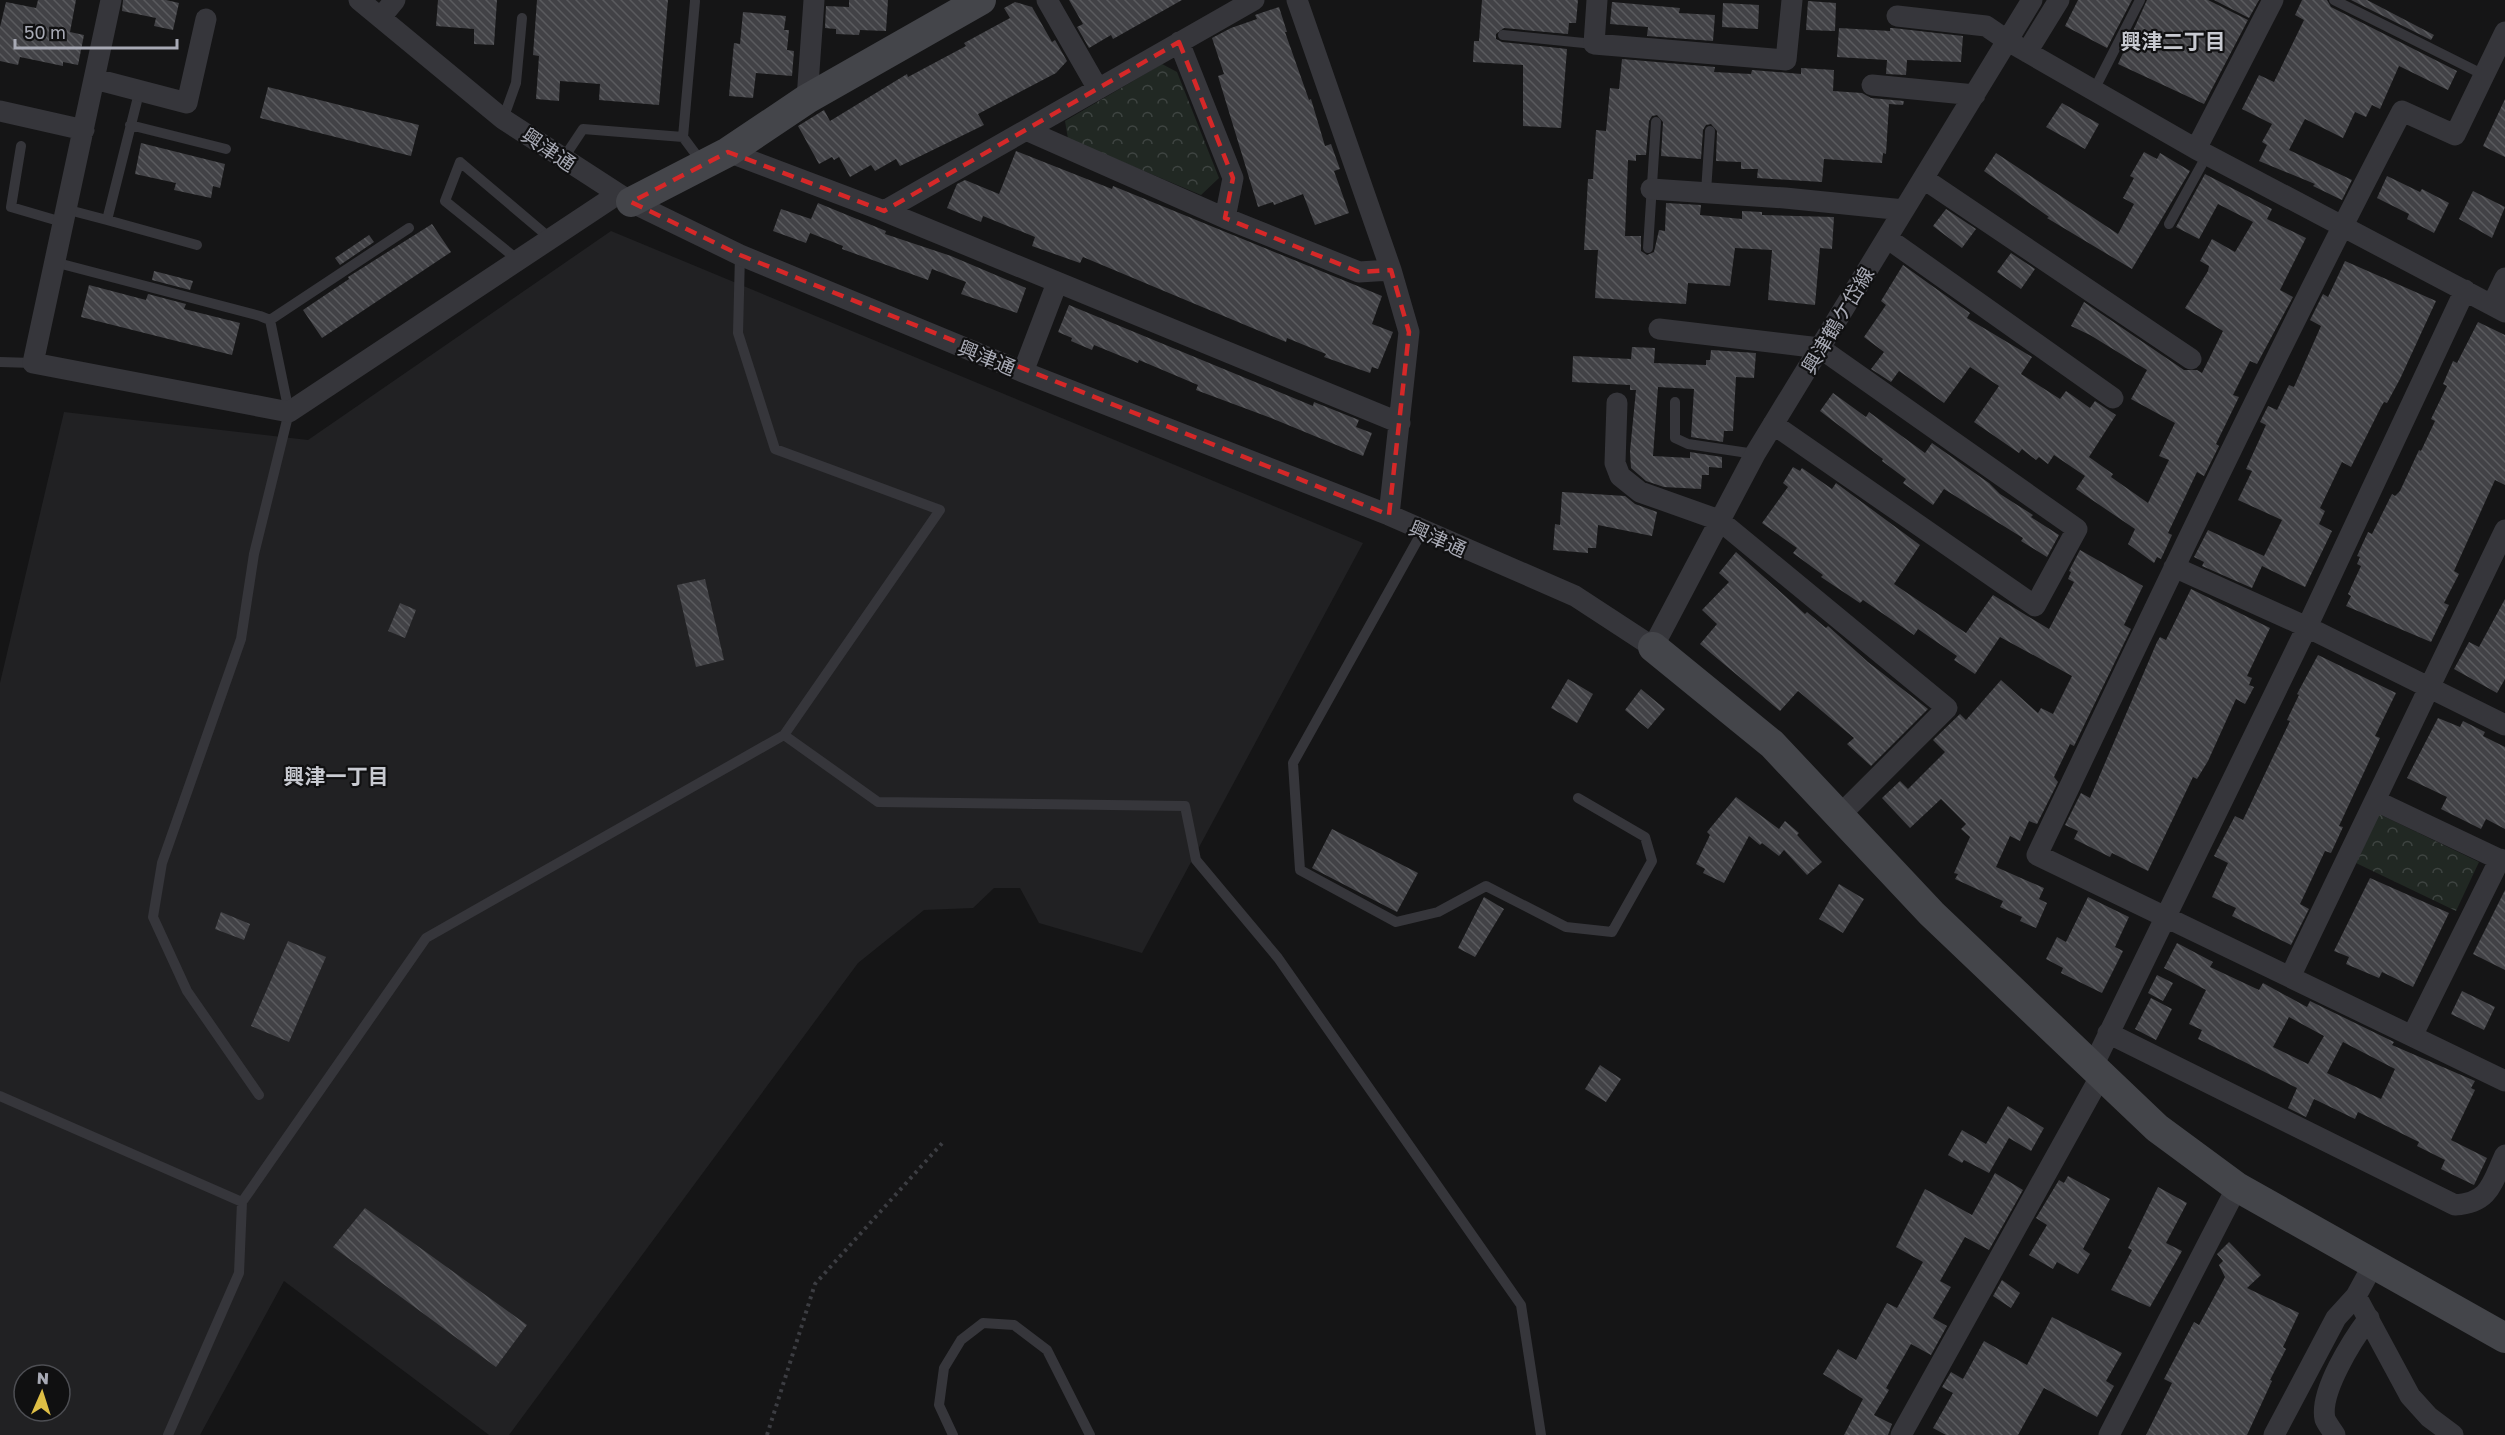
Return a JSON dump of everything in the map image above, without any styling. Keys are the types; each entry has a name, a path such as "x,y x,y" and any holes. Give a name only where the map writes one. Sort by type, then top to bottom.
{"street":[{"path":"111,0 33,363 289,412 551,239 624,198 716,158 807,99 974,2"},
{"name":"興津通","path":"359,0 503,118 624,198 740,255 1023,372 1389,516 1575,596 1653,646"},
{"path":"381,17 395,0"},
{"path":"807,99 814,0"},
{"path":"1047,0 1098,89"},
{"path":"884,211 1028,131 1254,0"},
{"path":"1297,0 1391,270 1409,332 1389,516"},
{"path":"1597,0 1594,44 1786,60 1792,0"},
{"name":"興津鶴ケ岱線","path":"1653,646 1755,454 2032,0"},
{"path":"2027,52 2059,0"},
{"path":"2202,152 2273,0"},
{"path":"1896,16 1986,26 2008,41 2202,152 2498,308 2505,278"},
{"path":"95,79 138,93 187,104 206,19"},
{"path":"2505,32 2455,135 2402,111 2341,227 2174,567 2037,855 2505,1081"},
{"path":"1179,42 1233,178 1225,218"},
{"path":"1872,85 1975,96"},
{"path":"0,111 84,130"},
{"path":"1028,131 1225,218 1359,272 1391,270"},
{"path":"716,158 884,211 1400,423"},
{"path":"1924,178 2191,359"},
{"path":"1651,189 1904,210"},
{"path":"1887,238 2113,398"},
{"path":"1023,372 1057,283"},
{"path":"1901,1435 2096,1072 2108,1033 2307,627 2465,290"},
{"path":"1659,329 1820,348 2077,529 2035,606 1773,424"},
{"path":"1617,403 1615,463 1620,476 1640,492 1719,520 1947,708 1841,814"},
{"path":"2290,977 2505,530"},
{"path":"2174,567 2307,627 2505,725"},
{"path":"1653,646 1772,744 1841,814 1932,914 2157,1128 2237,1187 2505,1338"},
{"path":"2376,801 2502,861 2412,1036"},
{"path":"2108,1033 2455,1205 2472,1204 2499,1184 2505,1155"},
{"path":"2109,1435 2237,1187"},
{"path":"2274,1435 2336,1318 2356,1296 2373,1265"},
{"path":"2356,1296 2410,1396 2429,1417 2453,1435"},
{"path":"2335,1435 2325,1420 2326,1396 2355,1336 2369,1318"}],"lane":[{"path":"2094,90 2140,0"},
{"path":"2334,0 2484,75"},
{"path":"683,137 695,1"},
{"path":"503,118 516,83 522,18"},
{"path":"1503,35 1594,44"},
{"path":"107,220 138,93"},
{"path":"1648,248 1656,122"},
{"path":"130,125 226,149"},
{"path":"563,159 584,129 683,137 716,158"},
{"path":"1706,192 1710,131"},
{"path":"21,146 11,207 107,220 197,245"},
{"path":"2169,224 2202,152"},
{"path":"518,260 445,201 460,162 551,239"},
{"path":"270,321 409,228"},
{"path":"168,1435 239,1274 242,1202 426,938 784,735 940,510 775,449 738,333 740,255"},
{"path":"54,262 260,316 270,321"},
{"path":"259,1095 187,991 153,917 162,863 241,639 254,554 289,412 270,321"},
{"path":"0,362 33,363"},
{"path":"1675,402 1675,438 1688,444 1755,454"},
{"path":"1422,532 1293,763 1300,870 1396,922 1438,912 1486,886 1566,927 1612,932 1652,861 1645,837 1578,798"},
{"path":"784,735 878,802 1185,806 1196,860 1278,958 1521,1305 1542,1435"},
{"path":"0,1096 242,1202"},
{"path":"952,1435 939,1405 944,1368 961,1340 983,1323 1014,1325 1047,1350 1090,1435"}],"path":[{"path":"767,1435 815,1284 945,1140"}],"highlighted area":[{"path":"1179,42 1233,178 1225,218 1359,272 1391,270 1409,332 1389,515 740,255 631,202 728,152 884,211"}],"shaded area":[{"path":"611,231 1363,543 1142,953 1039,923 1020,888 994,888 973,908 924,910 858,963 509,1435 489,1435 284,1281 200,1435 0,1435 0,683 64,412 308,440"}],"green space":[{"path":"1162,64 1177,72 1219,178 1201,195 1068,139 1065,121"},
{"path":"2379,814 2479,862 2456,911 2356,863"}],"building":[{"path":"38,0 76,0 70,32 84,35 78,65 63,62 63,66 20,57 18,65 0,61 0,27 6,2 36,8"},
{"path":"123,0 166,0 179,3 173,30 154,26 156,18 122,11"},
{"path":"438,0 497,0 494,45 474,44 474,29 436,26"},
{"path":"537,0 668,0 659,105 599,100 600,84 560,81 559,101 536,99 539,56 533,55"},
{"path":"849,0 888,0 886,31 860,30 859,35 836,34 836,29 825,28 826,6 849,7"},
{"path":"1069,0 1182,0 1113,39 1111,35 1089,48 1077,27 1083,24"},
{"path":"1482,0 1578,0 1576,23 1569,23 1568,34 1504,28 1496,34 1496,39 1502,42 1567,49 1561,128 1523,126 1523,65 1473,62 1474,41 1479,41"},
{"path":"2078,0 2132,0 2107,48 2065,26"},
{"path":"2147,0 2208,0 2248,20 2204,104 2118,64"},
{"path":"2214,0 2259,0 2249,18"},
{"path":"2302,0 2327,0 2331,7 2457,71 2448,90 2399,66 2380,109 2372,105 2366,117 2355,112 2343,138 2305,119 2289,150 2352,180 2342,200 2313,186 2315,184 2259,161 2267,145 2262,142 2272,124 2242,109 2259,75 2274,82 2304,20 2295,15"},
{"path":"2351,0 2367,0 2434,35 2431,40"},
{"path":"1808,1 1836,3 1835,31 1806,30"},
{"path":"1015,2 1032,7 1052,42 1055,40 1067,61 1056,73 978,114 984,125 900,166 896,159 875,171 871,165 850,177 839,157 834,160 832,157 819,164 798,126 824,110 830,121 907,74 908,77 966,46 964,43 1010,18 1004,8"},
{"path":"1612,2 1680,8 1679,13 1715,15 1713,41 1647,36 1648,27 1610,24"},
{"path":"1723,3 1759,5 1758,29 1722,27"},
{"path":"1279,7 1287,32 1285,32 1309,100 1311,99 1325,146 1331,144 1340,169 1334,171 1349,213 1315,225 1303,194 1274,205 1273,202 1258,207 1218,76 1224,74 1212,38 1231,28 1257,19 1255,15"},
{"path":"743,12 786,16 784,30 789,30 787,50 794,51 792,76 756,73 753,98 729,96 734,43 740,44"},
{"path":"1839,28 1890,31 1890,28 1893,28 1963,36 1961,62 1907,60 1906,75 1886,74 1887,60 1837,57"},
{"path":"1622,59 1715,67 1714,72 1751,74 1752,70 1801,74 1801,68 1834,70 1833,91 1862,93 1871,98 1904,101 1903,105 1889,104 1886,154 1883,153 1882,163 1824,159 1822,182 1757,178 1758,169 1741,169 1741,162 1716,161 1717,131 1711,124 1706,125 1703,130 1701,159 1661,156 1663,122 1657,115 1652,116 1649,121 1646,155 1636,155 1636,161 1628,160 1625,236 1641,236 1641,251 1647,255 1654,252 1659,230 1665,231 1666,203 1701,205 1700,215 1742,219 1742,211 1762,212 1762,215 1834,217 1832,249 1820,248 1815,305 1768,300 1772,250 1735,248 1730,286 1688,283 1686,304 1595,298 1598,250 1584,250 1588,179 1593,179 1596,130 1606,131 1610,88 1619,89"},
{"path":"268,87 419,125 411,156 260,118"},
{"path":"2505,99 2505,157 2483,146"},
{"path":"2062,103 2099,124 2085,149 2046,127"},
{"path":"141,143 225,164 220,188 213,186 211,198 174,190 176,183 135,174"},
{"path":"1016,151 1112,189 1113,186 1382,296 1372,324 1393,332 1378,369 1372,367 1370,373 1324,357 1326,354 1287,338 1286,342 1083,257 1080,263 1032,246 1035,237 983,216 981,222 947,208 957,184 965,180 999,194"},
{"path":"2144,152 2157,159 2160,153 2190,171 2132,269 2047,218 2049,217 1984,171 1996,153 2118,234 2134,204 2123,198 2134,178 2130,176"},
{"path":"2205,174 2272,209 2267,219 2306,238 2280,290 2293,297 2257,364 2250,361 2233,395 2239,397 2216,444 2219,446 2204,476 2197,472 2168,533 2172,535 2161,559 2157,557 2154,563 2128,544 2135,529 2076,489 2085,476 2054,455 2048,464 2039,457 2036,460 2022,449 2019,453 1974,422 1999,386 1970,367 1944,403 1899,371 1891,382 1871,369 1884,352 1864,337 1886,305 1881,301 1903,265 1970,313 1967,318 2032,357 2021,374 2060,399 2066,391 2090,408 2095,401 2116,415 2089,457 2113,474 2111,477 2148,503 2169,460 2159,456 2175,423 2131,399 2147,370 2071,326 2084,302 2184,370 2197,370 2202,373 2223,331 2185,308 2208,271 2209,266 2200,261 2212,239 2235,252 2253,222 2218,204 2199,239 2176,227"},
{"path":"2387,176 2420,192 2422,189 2449,203 2434,233 2407,219 2409,214 2377,198"},
{"path":"2473,191 2505,207 2492,238 2459,219"},
{"path":"818,203 886,231 885,234 951,256 1026,288 1017,313 961,294 966,282 932,269 928,280 842,249 843,246 810,233 806,243 773,231 781,209 811,219"},
{"path":"1946,209 1976,229 1962,248 1933,226"},
{"path":"432,224 451,252 322,338 303,310 349,279 348,277"},
{"path":"369,235 374,242 340,265 335,258"},
{"path":"2011,253 2035,269 2021,289 1997,272"},
{"path":"2345,261 2436,301 2387,403 2384,402 2381,407 2351,467 2342,462 2320,508 2325,511 2319,524 2332,531 2305,587 2262,566 2252,588 2202,566 2204,562 2194,557 2208,530 2264,556 2282,520 2238,500 2252,471 2246,469 2266,425 2260,422 2268,406 2277,410 2289,385 2294,387 2321,326 2310,320 2323,294 2328,297"},
{"path":"154,271 193,281 190,290 152,280"},
{"path":"89,285 146,300 148,294 186,304 184,309 240,323 232,355 81,317"},
{"path":"1069,305 1313,406 1314,402 1359,420 1356,427 1372,433 1363,456 1196,390 1198,385 1139,360 1138,363 1094,345 1092,350 1071,341 1072,338 1058,332"},
{"path":"2478,322 2505,335 2505,485 2495,480 2454,571 2459,574 2444,603 2449,605 2431,642 2346,606 2351,596 2348,594 2361,566 2357,564 2360,557 2357,556 2368,532 2372,534 2392,494 2395,496 2400,491 2419,450 2421,451 2435,421 2431,419 2447,386 2443,384 2453,361 2457,363"},
{"path":"1632,347 1655,348 1654,363 1706,365 1706,360 1710,360 1711,350 1756,353 1754,378 1736,377 1733,431 1724,431 1723,442 1691,437 1694,389 1658,387 1653,456 1690,458 1690,452 1722,457 1722,468 1709,467 1709,475 1702,475 1701,489 1664,487 1646,481 1631,468 1630,451 1636,390 1630,390 1630,385 1572,382 1573,356 1631,359"},
{"path":"1833,393 1866,417 1869,412 1925,453 1932,443 1989,483 2000,494 2033,515 2031,517 2059,535 2047,557 2021,541 2023,538 1944,489 1933,505 1903,483 1906,479 1882,461 1883,459 1820,411"},
{"path":"1793,467 1800,471 1802,468 1832,489 1836,483 1920,545 1894,584 1966,633 1993,595 2049,629 2074,582 2068,579 2071,572 2069,571 2080,550 2143,586 2124,625 2131,629 2074,746 2070,744 2054,777 2058,782 2037,824 2029,821 2020,841 2010,836 1996,867 2044,888 2039,899 2047,903 2036,928 2020,921 2022,917 2000,907 2003,901 1955,879 1958,874 1954,873 1970,837 1961,829 1966,824 1941,799 1910,828 1882,798 1900,781 1908,789 1945,752 1933,740 1960,714 1966,720 2001,680 2038,713 2041,708 2053,714 2072,676 2000,637 1975,674 1954,660 1957,656 1918,629 1914,635 1863,600 1860,603 1821,577 1823,575 1793,553 1797,548 1762,523 1788,487 1783,483"},
{"path":"1562,492 1625,496 1635,504 1657,512 1652,536 1598,525 1596,548 1588,548 1588,553 1553,550 1555,524 1560,525"},
{"path":"1736,552 1805,614 1807,612 1826,628 1828,626 1868,662 1928,709 1871,766 1847,744 1854,738 1798,691 1780,711 1700,644 1717,624 1702,610 1729,582 1719,573"},
{"path":"705,579 724,660 696,667 677,585"},
{"path":"2191,589 2270,628 2247,676 2252,678 2249,685 2254,687 2245,704 2236,699 2208,761 2197,779 2193,777 2148,871 2112,853 2110,857 2074,839 2078,831 2065,825 2081,793 2090,798 2157,642 2160,637 2166,640"},
{"path":"2505,599 2505,679 2497,693 2454,669 2469,642 2479,647"},
{"path":"400,603 416,610 405,638 388,631"},
{"path":"2318,655 2396,693 2375,736 2380,738 2339,826 2343,827 2331,853 2325,851 2300,904 2309,909 2291,945 2232,916 2236,908 2212,897 2228,863 2214,856 2235,816 2243,820 2290,721 2287,720 2299,695 2297,694"},
{"path":"1568,679 1593,694 1577,723 1551,708"},
{"path":"1641,689 1665,709 1648,729 1625,710"},
{"path":"2438,718 2460,727 2463,721 2485,732 2483,736 2505,747 2505,829 2486,819 2481,829 2441,809 2447,797 2407,778"},
{"path":"1736,797 1779,829 1785,821 1799,833 1797,835 1822,862 1807,875 1784,850 1779,856 1749,836 1724,883 1703,873 1705,869 1696,864 1710,835 1707,832"},
{"path":"1332,829 1418,873 1397,912 1312,868"},
{"path":"2370,878 2449,913 2413,987 2382,972 2379,978 2346,964 2349,957 2334,951"},
{"path":"1839,884 1864,899 1843,933 1819,919"},
{"path":"2505,890 2505,970 2473,954"},
{"path":"1484,897 1504,909 1475,957 1458,948"},
{"path":"2088,897 2129,917 2115,947 2123,951 2102,993 2061,973 2063,968 2046,959 2057,937 2066,942"},
{"path":"221,912 250,924 244,940 215,929"},
{"path":"288,941 326,957 289,1042 251,1026"},
{"path":"2177,943 2213,962 2210,967 2259,990 2263,983 2307,1007 2310,1001 2394,1042 2392,1045 2475,1081 2471,1088 2475,1090 2451,1140 2487,1158 2474,1185 2441,1169 2445,1160 2417,1146 2419,1142 2358,1112 2355,1119 2314,1099 2306,1117 2288,1108 2297,1088 2198,1039 2202,1030 2189,1024 2206,990 2164,968","holes":["2289,1017 2324,1036 2308,1064 2273,1047","2343,1042 2395,1069 2381,1099 2327,1073"]},
{"path":"2157,975 2173,983 2163,1001 2148,993"},
{"path":"2462,991 2495,1007 2484,1030 2451,1014"},
{"path":"2151,998 2172,1009 2156,1040 2135,1029"},
{"path":"1600,1065 1621,1079 1606,1102 1585,1089"},
{"path":"2008,1106 2044,1128 2031,1151 2009,1138 1989,1173 1964,1160 1962,1163 1948,1155 1962,1130 1986,1144"},
{"path":"1995,1173 2023,1190 1989,1250 1965,1237 1940,1281 1951,1287 1933,1318 1947,1326 1931,1355 1911,1344 1886,1388 1889,1390 1874,1415 1892,1424 1888,1435 1844,1435 1863,1399 1823,1374 1838,1349 1856,1360 1887,1303 1897,1308 1923,1262 1896,1247 1925,1189 1972,1215"},
{"path":"2068,1176 2110,1199 2083,1249 2090,1254 2078,1274 2057,1262 2053,1269 2029,1255 2047,1225 2036,1218 2059,1180 2064,1183"},
{"path":"2158,1187 2187,1203 2166,1243 2182,1251 2150,1307 2111,1290 2132,1250 2128,1248"},
{"path":"365,1208 527,1325 496,1367 333,1247"},
{"path":"2229,1242 2261,1275 2247,1288 2299,1313 2283,1347 2286,1349 2247,1435 2146,1435 2172,1383 2164,1379 2194,1322 2199,1325 2225,1277 2219,1265 2223,1261 2217,1254"},
{"path":"2002,1280 2020,1293 2011,1308 1993,1296"},
{"path":"2052,1317 2122,1353 2106,1381 2114,1386 2097,1417 2044,1388 2018,1435 1946,1435 1933,1428 1953,1393 1942,1387 1951,1372 1963,1379 1984,1341 2027,1365"}],"district":[{"name":"興津二丁目","path":"2173,41"},
{"name":"興津一丁目","path":"336,776"}]}
